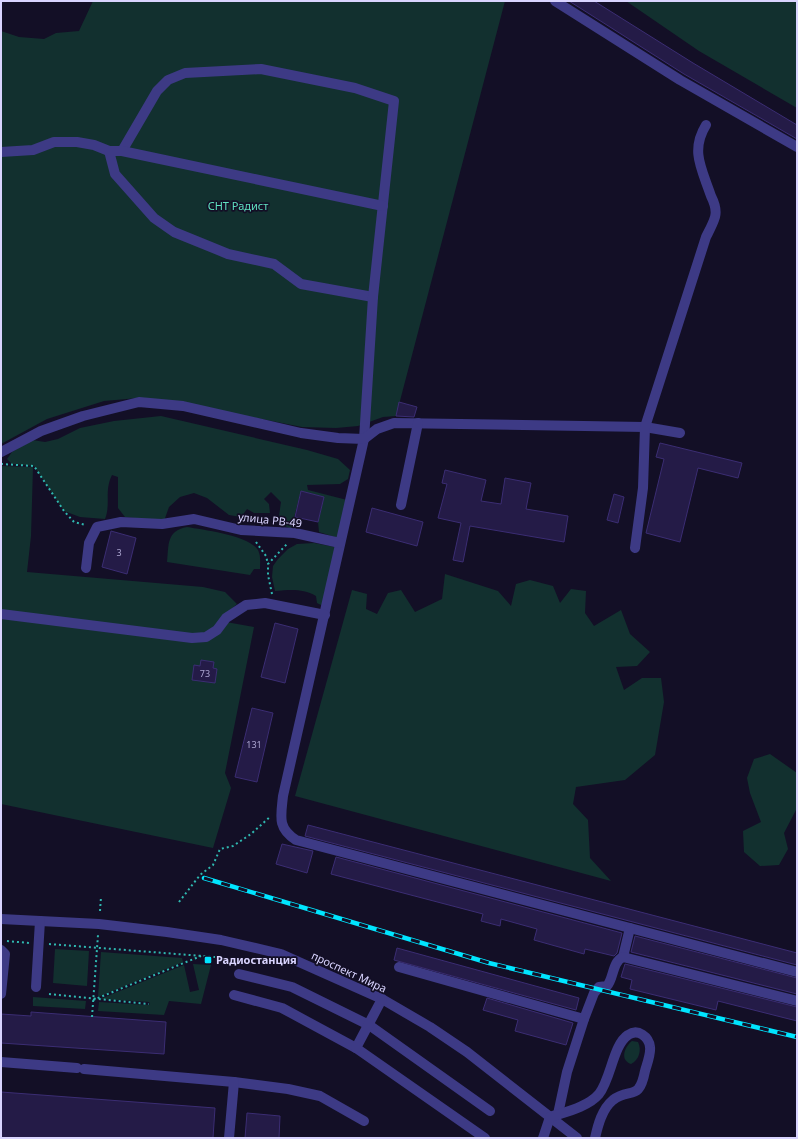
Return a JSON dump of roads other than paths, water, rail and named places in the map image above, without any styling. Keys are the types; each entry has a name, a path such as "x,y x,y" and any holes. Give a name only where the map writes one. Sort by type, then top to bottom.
{"street":[{"path":"555,1 680,80 797,147"},
{"path":"122,151 156,91 168,80 185,73 261,69 297,75 355,88 394,101 373,297 364,439 283,801 282,824 287,834 296,840 797,972"},
{"path":"635,548 643,488 645,427 706,238 715,216 715,205 698,161 700,135 706,124"},
{"path":"1,152 33,150 54,142 77,142 94,145 109,151 122,151 383,206"},
{"path":"109,151 115,174 154,218 174,232 228,254 274,264 301,284 373,297"},
{"path":"1,452 41,431 83,416 139,402 183,406 301,433 338,438 364,439 377,429 394,423 645,427 680,433"},
{"path":"401,505 418,423"},
{"name":"улица РВ-49","path":"86,568 89,543 97,527 121,522 162,524 194,519 241,530 295,533 340,543"},
{"path":"1,614 192,638 206,637 217,630 226,618 246,605 265,603 273,604 324,615"},
{"name":"проспект Мира","path":"1,919 114,926 167,932 221,940 282,954 382,1000 430,1027 468,1052 554,1115 577,1138"},
{"path":"36,987 40,921"},
{"path":"543,1138 554,1115 584,1019 594,993 599,987 607,986 611,982 615,966 623,957 630,928"},
{"path":"1,950 5,954 1,994"},
{"path":"623,957 797,1001"},
{"path":"399,967 584,1019"},
{"path":"240,974 292,987 369,1025 490,1111"},
{"path":"234,995 282,1008 356,1048 485,1138"},
{"path":"356,1048 382,1000"},
{"path":"554,1115 589,1102 598,1095 603,1087 621,1043 627,1035 634,1032 640,1033 647,1039 650,1048 644,1081 636,1092 614,1100 608,1106 602,1116 595,1138"},
{"path":"1,1062 234,1082 288,1089 320,1096 364,1121"},
{"path":"229,1138 234,1082"}],"railway":[{"path":"204,878 489,963 797,1037"}],"place":[{"name":"Радиостанция","path":"208,960"}],"park label":[{"name":"СНТ Радист","path":"238,206"}]}
